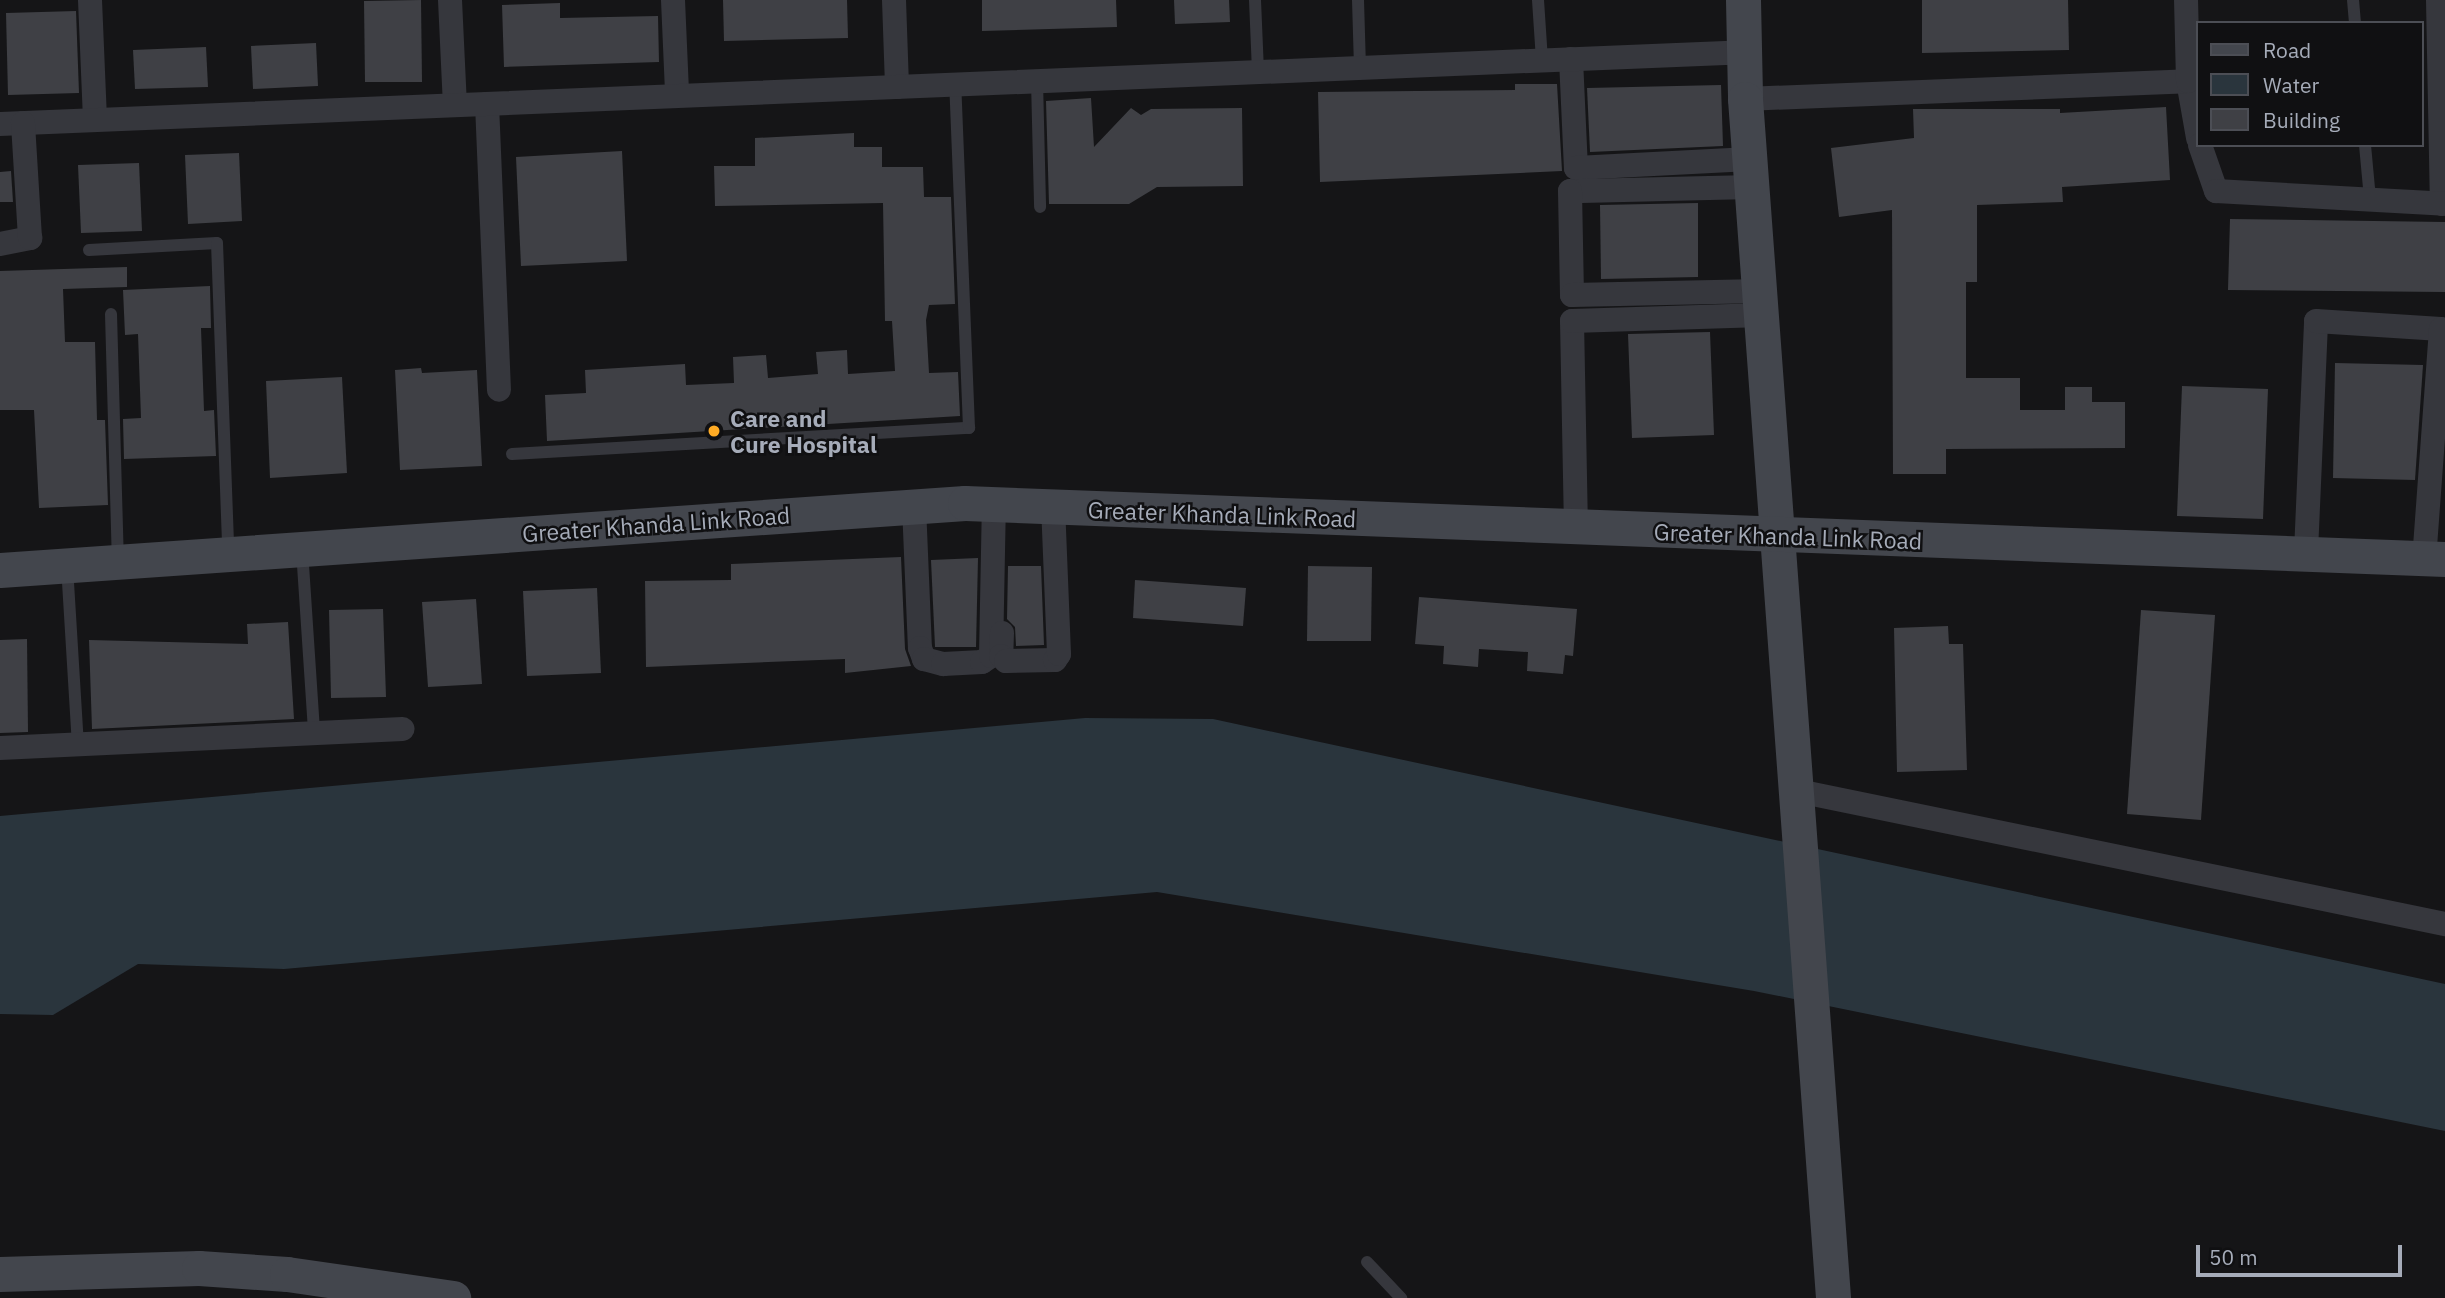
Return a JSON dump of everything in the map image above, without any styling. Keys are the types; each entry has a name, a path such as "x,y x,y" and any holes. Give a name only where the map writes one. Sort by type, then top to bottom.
{"street":[{"path":"90,0 95,120"},
{"path":"450,0 455,105"},
{"path":"673,0 677,93"},
{"path":"894,0 897,87"},
{"path":"1743,0 1745,99 1781,537 1833,1298"},
{"path":"2186,0 2188,81 2196,127"},
{"path":"2201,147 2216,191 2443,204 2438,0"},
{"path":"0,244 30,238 11,124 487,104 677,93 897,87 1744,52"},
{"path":"1571,59 1576,168 1751,173"},
{"path":"1745,99 2188,81"},
{"path":"487,104 499,390"},
{"path":"1751,173 1570,191 1572,295 1762,303"},
{"path":"1576,528 1572,321 1762,303"},
{"path":"2306,552 2316,321 2441,329 2439,557"},
{"path":"914,506 920,648 923,659 943,664 982,662 991,656 999,504"},
{"path":"999,504 1001,656 1006,661 1055,660 1059,654 1053,506"},
{"name":"Greater Khanda Link Road","path":"0,570 914,506 999,504 1781,537 2439,557"},
{"path":"0,748 403,729"},
{"path":"1800,808 2445,924"},
{"path":"0,1274 199,1268 300,1275 453,1298"}],"lane":[{"path":"1255,0 1258,72"},
{"path":"1358,0 1360,68"},
{"path":"1538,0 1542,60"},
{"path":"2353,0 2355,21"},
{"path":"1037,81 1040,207"},
{"path":"512,454 969,428 955,84"},
{"path":"2365,147 2370,199"},
{"path":"89,250 217,243 229,554"},
{"path":"111,314 118,562"},
{"path":"302,549 314,733"},
{"path":"66,566 78,744"},
{"path":"1367,1262 1401,1298"}],"water":[{"path":"1085,718 1213,719 2445,984 2445,1131 1754,991 1157,892 284,969 138,964 53,1015 0,1014 0,816"}],"building":[{"path":"421,0 422,82 365,82 364,1"},
{"path":"723,0 847,0 848,38 724,41"},
{"path":"982,0 1116,0 1117,27 982,31"},
{"path":"1174,0 1229,0 1230,22 1175,24"},
{"path":"1922,0 2068,0 2069,50 1922,53"},
{"path":"560,3 560,18 658,16 659,62 504,67 502,5"},
{"path":"76,11 79,93 8,95 6,13"},
{"path":"316,43 318,86 253,89 251,46"},
{"path":"206,47 208,87 135,89 133,50"},
{"path":"1515,84 1557,84 1562,171 1320,182 1318,92 1515,90"},
{"path":"1721,85 1723,146 1590,152 1587,88"},
{"path":"1091,98 1094,147 1131,108 1141,115 1151,109 1242,108 1243,186 1157,187 1129,204 1049,204 1046,101"},
{"path":"2166,107 2170,180 2062,187 2063,202 1977,205 1977,282 1966,282 1966,378 2020,378 2020,410 2065,410 2065,387 2092,387 2092,402 2125,402 2125,448 1946,449 1946,474 1893,474 1892,210 1839,217 1831,148 1914,138 1913,109 2060,109 2060,113"},
{"path":"854,133 854,147 882,147 882,167 923,167 924,197 951,197 955,304 929,305 926,320 929,373 958,372 960,416 547,441 545,395 586,393 585,370 685,364 686,385 734,383 733,357 766,355 768,378 818,374 816,352 847,350 848,374 895,371 892,321 885,321 883,203 715,206 714,166 755,166 755,138"},
{"path":"622,151 627,261 521,266 516,157"},
{"path":"239,153 242,221 188,224 185,155"},
{"path":"139,163 142,231 81,233 78,165"},
{"path":"11,171 13,202 0,202 0,172"},
{"path":"1698,203 1698,277 1601,279 1600,205"},
{"path":"2230,219 2445,222 2445,292 2228,290"},
{"path":"127,267 127,287 63,289 65,342 95,342 97,420 105,420 108,505 39,508 34,410 0,410 0,271"},
{"path":"210,286 211,328 201,328 204,411 214,410 216,456 124,459 123,419 141,418 138,334 125,335 123,290"},
{"path":"1710,332 1714,435 1632,438 1628,334"},
{"path":"2335,363 2423,365 2415,480 2333,478"},
{"path":"421,368 422,373 477,370 482,466 400,470 395,370"},
{"path":"342,377 347,473 270,478 266,381"},
{"path":"2182,386 2268,389 2263,519 2177,516"},
{"path":"901,557 905,649 911,666 845,673 845,659 646,667 645,581 731,580 731,564"},
{"path":"978,558 976,647 935,647 931,560"},
{"path":"1008,566 1041,566 1044,645 1016,646 1015,627 1007,619"},
{"path":"1308,566 1372,567 1371,641 1307,641"},
{"path":"1135,580 1246,588 1243,626 1133,618"},
{"path":"597,588 601,673 527,676 523,591"},
{"path":"1419,597 1577,609 1573,656 1565,655 1563,674 1527,671 1528,652 1479,649 1478,667 1443,664 1444,646 1415,644"},
{"path":"476,599 482,684 428,687 422,602"},
{"path":"383,609 386,697 331,698 329,610"},
{"path":"2141,610 2215,615 2201,820 2127,814"},
{"path":"288,622 294,719 92,729 89,640 248,644 247,624"},
{"path":"1948,626 1949,644 1963,644 1967,770 1897,772 1894,628"},
{"path":"27,639 28,732 0,733 0,640"}],"place":[{"name":"Care and Cure Hospital","path":"714,431"}]}
